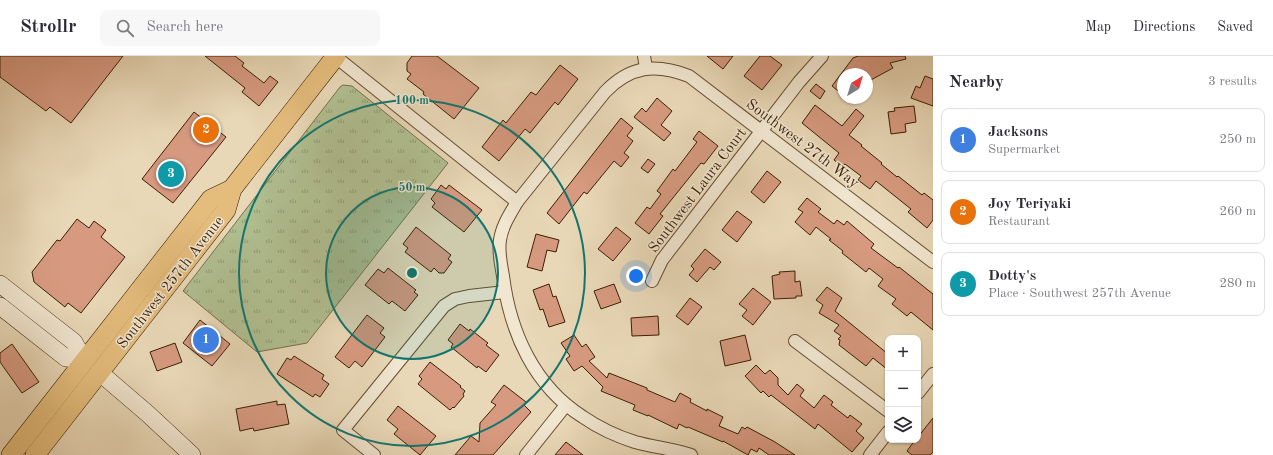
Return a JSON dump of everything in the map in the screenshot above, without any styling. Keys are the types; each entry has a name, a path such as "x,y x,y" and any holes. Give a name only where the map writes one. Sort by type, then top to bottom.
{"main road":[{"name":"Southwest 257th Avenue","path":"35,455 226,210 232,189 336,56"},
{"name":"Southwest 257th Avenue","path":"11,455 211,199 232,189"},
{"path":"0,284 74,342 84,360 148,414 192,455"},
{"path":"0,306 66,358 84,360"}],"street":[{"path":"336,56 517,202"},
{"name":"Southwest Laura Court","path":"652,281 662,260 799,82 822,56"},
{"path":"645,62 615,82 605,92 517,202 503,226 499,252 505,292 518,339 540,377 566,405 582,417 618,436 636,442 691,455"},
{"name":"Southwest 27th Way","path":"645,62 689,76 933,262"},
{"path":"374,455 343,430 444,306 456,299 469,296 505,292"},
{"path":"795,341 885,409"},
{"path":"921,389 933,374"},
{"path":"526,455 566,405"},
{"path":"870,455 885,436"}],"green space":[{"path":"343,85 352,86 448,163 307,343 257,352 183,291"}],"building":[{"path":"0,56 123,56 71,123 50,107 46,111 0,77"},
{"path":"205,56 235,56 244,63 242,66 264,83 270,76 278,82 259,106 242,92 245,88"},
{"path":"412,56 437,56 479,88 454,119 407,79 411,74 407,71 407,63"},
{"path":"707,56 733,56 723,69"},
{"path":"760,56 770,56 782,65 762,90 744,76"},
{"path":"858,56 905,56 906,59 890,63 893,68 873,79 873,68 846,68 853,58"},
{"path":"560,65 578,79 558,105 555,102 530,133 525,129 499,161 482,147 503,120 506,123 531,92 536,95"},
{"path":"925,76 933,79 933,106 911,98 916,86 920,88"},
{"path":"837,79 837,90 832,86"},
{"path":"816,84 825,91 820,99 810,91"},
{"path":"657,98 672,111 661,125 671,133 664,141 634,117 642,108 646,112"},
{"path":"815,105 842,126 856,109 864,116 849,135 897,177 898,176 922,195 924,193 933,200 933,220 927,228 908,212 911,209 876,181 870,189 858,180 861,176 845,164 842,166 834,160 839,153 802,123"},
{"path":"914,106 916,122 905,124 906,132 891,134 888,112 895,111 894,108"},
{"path":"194,112 226,137 173,203 142,179"},
{"path":"621,118 633,128 627,136 633,141 624,153 629,157 621,167 614,161 587,194 584,192 559,224 547,213"},
{"path":"699,131 718,146 704,164 701,163 660,214 663,216 649,234 635,223 647,207 650,209 661,194 657,191 673,169 675,171 697,142 693,139"},
{"path":"648,159 655,164 648,173 641,168"},
{"path":"767,171 781,182 764,203 751,192"},
{"path":"441,185 446,189 449,185 482,210 464,232 432,207 435,203 431,199"},
{"path":"807,198 821,209 818,212 834,224 837,220 844,225 847,221 874,244 871,248 898,268 899,267 933,294 933,330 911,312 907,316 892,304 896,299 878,286 883,279 869,268 866,272 842,253 843,251 829,240 831,239 816,227 810,235 795,222 803,212 798,209"},
{"path":"737,211 752,222 737,242 722,230"},
{"path":"77,219 89,228 94,221 106,230 101,237 125,257 81,313 68,303 65,307 34,282 32,272 57,240 60,241"},
{"path":"416,227 451,255 448,259 452,262 444,273 439,273 434,268 431,272 405,252 408,248 403,244"},
{"path":"616,227 631,239 613,261 598,249"},
{"path":"536,234 559,240 556,252 547,250 542,271 527,267"},
{"path":"705,249 721,262 714,270 710,267 697,282 689,275 694,269 691,266"},
{"path":"388,268 416,290 414,292 418,295 405,311 392,301 389,304 365,285 378,269 384,273"},
{"path":"795,271 795,282 800,281 802,296 796,296 796,298 774,299 772,276 780,274 779,272"},
{"path":"549,284 553,297 556,296 565,322 549,327 543,309 540,310 533,290"},
{"path":"614,284 621,302 601,309 594,291"},
{"path":"827,287 842,298 835,311 885,352 885,368 873,358 866,366 839,345 840,340 838,339 841,336 834,331 839,325 819,313 823,305 816,300"},
{"path":"753,288 771,302 753,325 742,316 747,310 739,304"},
{"path":"690,298 702,307 688,325 676,316"},
{"path":"367,315 384,328 380,333 385,337 362,367 355,361 349,368 335,357"},
{"path":"658,316 659,335 632,336 631,318"},
{"path":"200,320 230,344 212,366 183,343"},
{"path":"460,324 469,331 470,329 488,343 486,345 499,355 486,372 478,366 477,368 451,347 453,344 448,340"},
{"path":"574,335 582,347 586,344 595,357 589,361 607,378 609,373 647,388 647,390 675,402 680,393 691,399 690,402 723,417 719,426 738,434 742,427 745,429 747,427 795,455 769,455 759,448 757,452 751,449 748,455 723,441 688,427 687,428 679,424 677,429 648,415 633,410 635,405 601,391 603,387 582,366 574,371 566,359 570,356 561,343"},
{"path":"745,335 751,360 725,366 720,341"},
{"path":"175,343 182,362 157,371 150,352"},
{"path":"12,344 39,382 22,393 0,362 0,353"},
{"path":"294,356 324,375 322,379 329,384 320,397 315,394 313,397 277,374 287,358 291,360"},
{"path":"430,362 461,386 460,387 465,391 463,394 464,396 454,408 453,407 450,410 418,384 422,379 419,376"},
{"path":"756,365 765,374 770,370 778,378 778,385 788,395 797,384 804,390 800,396 814,408 824,395 833,402 831,405 848,418 850,415 862,424 856,431 864,438 852,452 818,424 815,429 771,395 769,397 763,391 761,393 745,376"},
{"path":"504,385 526,402 524,405 531,412 493,455 455,455 471,436 479,442 480,423 496,405 491,402"},
{"path":"277,401 277,405 285,404 289,424 254,431 253,428 240,431 236,409"},
{"path":"398,406 436,436 420,455 394,434 398,429 387,420"},
{"path":"933,418 933,452 930,455 912,455 907,451 913,443 921,443 921,433"},
{"path":"566,442 583,455 555,455"}],"place":[{"name":"Joy Teriyaki","path":"206,130"},
{"name":"Dotty's","path":"171,174"},
{"name":"Jacksons","path":"206,340"}]}
